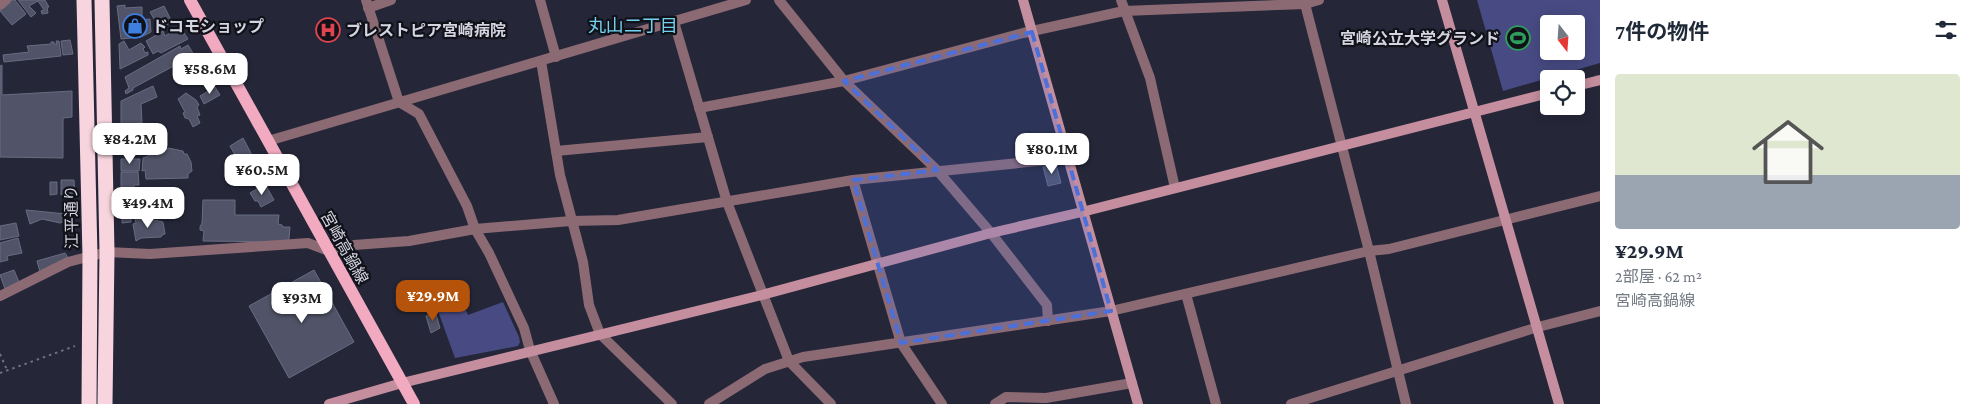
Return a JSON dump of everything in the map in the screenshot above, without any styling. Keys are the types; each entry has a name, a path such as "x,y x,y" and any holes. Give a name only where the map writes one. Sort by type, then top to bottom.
{"highway":[{"name":"江平通り","path":"84,0 90,256 89,404"},
{"path":"102,0 106,252 106,404"}],"main road":[{"name":"宮崎高鍋線","path":"190,0 414,404"}],"street":[{"path":"0,5 6,0"},
{"path":"391,0 367,4 399,102 419,114 467,206 475,229 489,253 524,328 530,350 554,404"},
{"path":"268,141 746,0"},
{"path":"779,0 844,81 937,170 991,233 1047,305 1048,321"},
{"path":"1023,0 1138,404"},
{"path":"1121,0 1150,78 1175,188"},
{"path":"699,108 844,81 1032,32 1124,11 1319,0"},
{"path":"1442,0 1559,404"},
{"path":"542,1 556,57"},
{"path":"1304,2 1369,251 1406,404"},
{"path":"674,22 727,202 789,361 831,404"},
{"path":"541,62 556,151 571,221 583,262 589,305 600,334 672,404"},
{"path":"1585,84 1600,80"},
{"path":"329,404 530,350 762,295 991,233 1082,212 1540,95"},
{"path":"556,151 708,137"},
{"path":"0,296 68,262 106,252 150,254 308,243 329,251 354,245 409,241 475,229 571,221 618,220 853,180 1068,158"},
{"path":"853,180 901,343 942,404"},
{"path":"709,404 765,369 803,357 1110,311 1369,251 1389,249 1600,196"},
{"path":"1186,294 1216,404"},
{"path":"1291,404 1538,328 1600,311"},
{"path":"994,404 1006,397 1046,398 1132,383"}],"path":[{"path":"0,373 89,342"},
{"path":"0,354 7,370"}],"highlighted area":[{"path":"1032,32 1111,311 901,343 853,180 937,170 844,81"}],"shaded area":[{"name":"宮崎公立大学グランド","path":"1477,0 1600,0 1600,63 1576,70 1540,70 1540,80 1503,91"},
{"path":"462,302 468,315 503,302 519,337 520,342 518,346 455,358 438,311"}],"building":[{"path":"12,0 15,0 26,14 12,25 0,11"},
{"path":"18,0 45,0 49,7 47,7 48,13 42,14 41,11 44,10 38,1 29,6 36,13 31,17"},
{"name":"ドコモショップ","path":"125,5 125,8 142,7 142,20 150,19 151,32 141,37 121,39 117,6"},
{"path":"164,6 172,22 160,29 150,12"},
{"path":"180,27 188,39 161,53 158,51 153,54 146,41 163,31 165,36"},
{"path":"70,40 73,54 63,55 61,41"},
{"path":"56,41 59,41 61,56 4,62 3,55 29,52 27,46 51,44 51,42 57,44"},
{"path":"124,41 129,50 141,43 145,47 143,49 145,53 148,52 148,55 120,69 119,44"},
{"path":"188,45 194,55 133,88 133,90 126,94 125,91 129,88 125,77 180,46 181,49"},
{"path":"199,58 204,69 190,77 184,66"},
{"path":"2,65 2,95 72,91 72,117 63,118 63,158 0,157 0,66"},
{"path":"153,86 157,97 141,104 142,123 121,124 121,101"},
{"path":"215,87 220,95 204,104 200,96"},
{"path":"186,93 196,100 199,105 197,107 200,115 197,116 200,123 193,127 189,119 185,118 183,113 185,112 178,99"},
{"path":"243,138 252,155 239,162 230,146"},
{"path":"168,148 183,151 184,154 187,154 191,162 192,171 188,174 188,178 146,179 145,170 142,171 143,158"},
{"path":"121,159 140,159 139,171 121,171"},
{"path":"1056,164 1061,183 1048,186 1043,167"},
{"path":"121,172 138,172 139,185 134,185 134,188 121,188"},
{"path":"61,180 74,180 75,194 61,195"},
{"path":"50,182 57,182 57,194 50,195"},
{"path":"265,184 274,200 261,207 250,193"},
{"path":"203,200 235,200 235,215 279,215 278,224 283,227 290,227 289,239 285,242 203,241 204,231 200,230 200,227 202,223"},
{"path":"26,210 66,214 66,221 60,223 42,219 30,224"},
{"path":"122,211 131,211 131,222 122,223"},
{"path":"140,217 141,219 163,222 165,234 161,237 141,238 136,241 133,224 136,223 135,218"},
{"path":"16,223 19,236 0,240 0,226"},
{"path":"18,238 22,253 7,256 8,260 0,262 0,243"},
{"path":"65,253 69,259 40,272 37,261"},
{"path":"14,270 19,282 5,289 0,275"},
{"path":"314,270 354,342 289,378 249,306"},
{"path":"435,311 440,328 431,333 426,316"}],"place":[{"name":"ドコモショップ","path":"135,26"},
{"name":"ブレストピア宮崎病院","path":"328,30"},
{"name":"宮崎公立大学グランド","path":"1518,38"}],"district":[{"name":"丸山二丁目","path":"633,26"}]}
